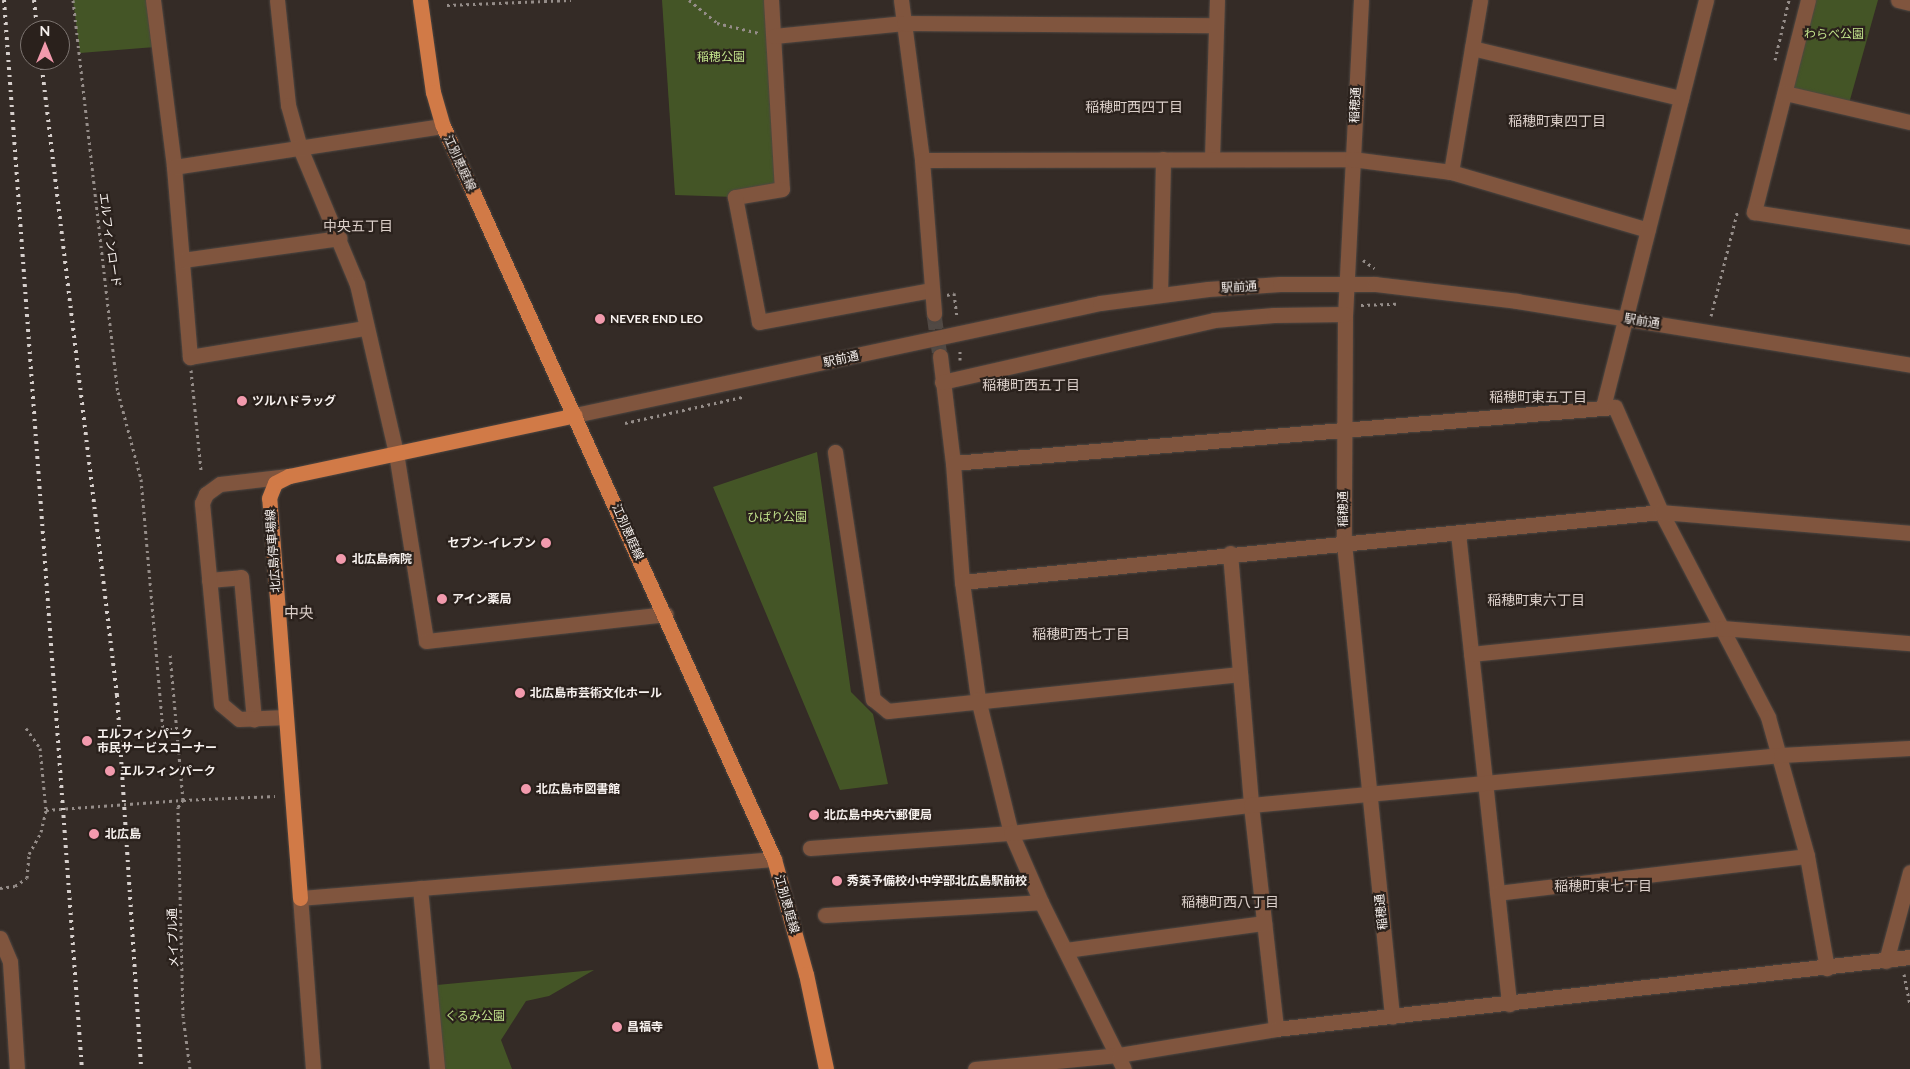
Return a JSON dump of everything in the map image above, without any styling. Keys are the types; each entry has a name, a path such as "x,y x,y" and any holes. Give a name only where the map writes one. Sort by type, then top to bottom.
{"main road":[{"name":"江別恵庭線","path":"420,0 433,92 443,126 774,859 806,974 826,1069"},
{"name":"北広島停車場線","path":"300,898 269,498 275,483 289,476 575,415"}],"street":[{"path":"153,0 174,167 190,357 366,328"},
{"path":"277,0 288,105 300,148 357,284 396,453 426,641 665,614"},
{"path":"771,0 782,189 735,197 759,322 932,290"},
{"path":"901,0 922,160 934,314"},
{"path":"1212,158 1216,0"},
{"name":"稲穂通","path":"1361,0 1344,314 1344,543 1392,1017"},
{"path":"1450,172 1480,0"},
{"path":"1603,407 1706,0"},
{"path":"1808,0 1754,212 1910,237"},
{"path":"1898,0 1910,3"},
{"path":"774,36 904,23 1215,25"},
{"path":"1472,48 1681,98"},
{"path":"1785,93 1910,122"},
{"path":"174,167 443,126"},
{"path":"1160,294 1164,159"},
{"path":"922,160 1352,159 1450,172 1648,230"},
{"path":"183,260 339,238"},
{"name":"駅前通","path":"575,415 1100,303 1160,294 1280,284 1347,283 1517,301 1910,365"},
{"path":"942,382 1080,348 1214,320 1274,315 1344,314"},
{"path":"946,354 942,382 953,463 962,582 978,699 1011,833 1041,902 1124,1069"},
{"path":"953,463 1343,428 1615,407 1661,512 1768,717 1781,755 1807,856 1827,968"},
{"path":"835,452 873,698 888,711 978,699 1240,674"},
{"path":"286,717 239,719 221,704 202,503 206,494 220,484 289,476"},
{"path":"962,582 1230,553 1458,533 1661,512 1910,533"},
{"path":"1458,533 1509,1004"},
{"path":"1230,553 1251,805 1276,1030"},
{"path":"209,580 241,577 254,719"},
{"path":"1471,654 1722,628 1910,643"},
{"path":"810,848 1011,833 1251,805 1781,755 1910,748"},
{"path":"1497,893 1807,856"},
{"path":"313,1069 300,898 774,859"},
{"path":"975,1069 1118,1054 1276,1030 1827,968 1899,958 1910,872"},
{"path":"420,888 436,1069"},
{"path":"825,915 1041,902"},
{"path":"1066,950 1264,924"},
{"path":"0,938 10,962 17,1069"}],"path":[{"name":"エルフィンロード","path":"73,0 118,392 141,480 162,729 177,729"},
{"path":"447,5 571,0"},
{"path":"689,0 717,23 774,36"},
{"path":"946,354 970,348"},
{"path":"190,357 201,471"},
{"path":"625,423 750,396"},
{"path":"170,653 183,800"},
{"path":"0,888 15,886 27,878 29,854 41,832 46,810 40,748 26,728"},
{"path":"46,810 183,800 274,796"},
{"name":"メイプル通","path":"183,800 178,807 184,1016 190,1069"},
{"path":"1899,958 1910,1005"}],"green space":[{"path":"73,0 151,0 155,47 80,53"},
{"name":"稲穂公園","path":"662,0 771,0 782,189 735,197 675,195"},
{"name":"わらべ公園","path":"1808,0 1878,0 1848,107 1785,93"},
{"name":"ひばり公園","path":"817,452 851,692 873,714 888,784 840,790 713,487"},
{"name":"くるみ公園","path":"594,970 549,996 526,1001 501,1040 512,1069 444,1069 437,985"}],"tunnel":[{"path":"934,314 940,356"}],"railway":[{"path":"4,0 82,1069"},
{"path":"34,0 36,20"},
{"path":"42,70 117,695 141,1069"}],"place":[{"name":"NEVER END LEO","path":"600,319"},
{"name":"ツルハドラッグ","path":"242,401"},
{"name":"セブン-イレブン","path":"546,543"},
{"name":"北広島病院","path":"341,559"},
{"name":"アイン薬局","path":"442,599"},
{"name":"北広島市芸術文化ホール","path":"520,693"},
{"name":"エルフィンパーク 市民サービスコーナー","path":"87,741"},
{"name":"エルフィンパーク","path":"110,771"},
{"name":"北広島市図書館","path":"526,789"},
{"name":"北広島中央六郵便局","path":"814,815"},
{"name":"北広島","path":"94,834"},
{"name":"秀英予備校小中学部北広島駅前校","path":"837,881"},
{"name":"昌福寺","path":"617,1027"}],"district":[{"name":"稲穂町西四丁目","path":"1134,107"},
{"name":"稲穂町東四丁目","path":"1557,121"},
{"name":"中央五丁目","path":"358,226"},
{"name":"稲穂町西五丁目","path":"1031,385"},
{"name":"稲穂町東五丁目","path":"1538,397"},
{"name":"稲穂町東六丁目","path":"1536,600"},
{"name":"中央","path":"299,613"},
{"name":"稲穂町西七丁目","path":"1081,634"},
{"name":"稲穂町東七丁目","path":"1603,886"},
{"name":"稲穂町西八丁目","path":"1230,902"}]}
